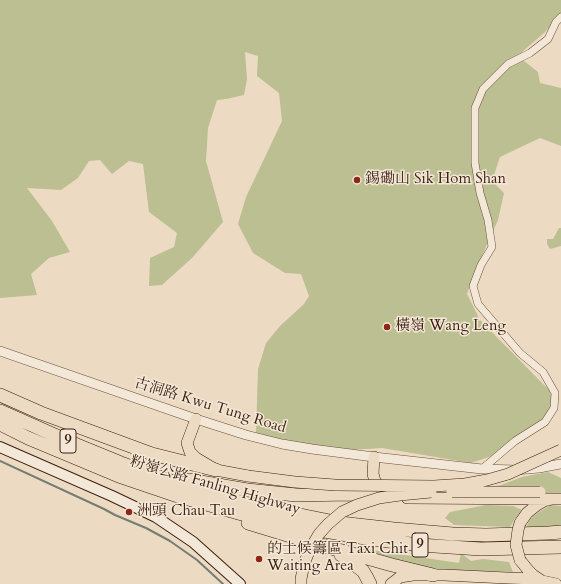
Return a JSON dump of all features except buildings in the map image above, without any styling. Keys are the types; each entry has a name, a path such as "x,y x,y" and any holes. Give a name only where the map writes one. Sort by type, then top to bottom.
{"highway":[{"path":"0,395 41,413 152,454 216,470"},
{"name":"粉嶺公路 Fanling Highway","path":"0,410 76,445 176,483 230,500 310,517 394,529 486,535 555,533"},
{"name":"粉嶺公路 Fanling Highway","path":"0,424 119,476 248,516 307,529 419,545 481,549 556,547"},
{"path":"137,468 247,490 296,495 351,494 393,496"},
{"path":"119,476 190,505 288,536 433,575"},
{"path":"317,544 341,555 354,564 363,571 370,584"}],"main road":[{"path":"196,419 187,443 190,452 196,458 216,470 287,481 335,484 434,486 465,484 508,474 561,450"},
{"path":"0,447 156,517 193,542 240,584"},
{"path":"374,457 375,481 379,487 393,496 411,498 558,497"},
{"path":"301,584 304,564 310,549 319,534 342,512 357,505 379,498 427,492 540,492 558,497"},
{"path":"538,582 520,560 516,545 516,538 520,523 532,508 544,501 558,497"},
{"path":"391,584 400,577 406,575 507,578 556,584"}],"street":[{"path":"482,469 515,441 545,422 554,408 555,393 543,372 520,353 478,304 473,286 481,265 492,247 488,220 480,193 475,164 475,108 483,89 508,64 530,53 548,39 556,22 561,16"},
{"name":"古洞路 Kwu Tung Road","path":"0,351 196,419 246,435 282,444 374,457 482,469 515,470 561,464"}],"green space":[{"path":"0,0 561,0 561,15 544,33 522,52 524,61 538,72 540,83 561,88 561,146 540,138 500,157 492,181 504,193 498,220 475,271 467,294 480,320 549,390 555,405 533,431 501,453 471,463 382,448 351,450 289,444 256,434 258,369 266,343 280,326 304,304 309,296 301,274 285,273 253,253 238,224 246,197 282,121 279,93 257,76 258,56 245,52 247,79 244,95 217,100 208,128 206,161 223,222 193,257 162,285 149,286 150,258 174,247 177,233 149,212 143,164 129,161 112,174 100,160 89,161 78,178 61,190 27,188 52,221 70,252 49,258 31,274 37,295 0,298"},
{"path":"559,228 561,228 561,246 550,249 547,244 547,239 553,239"},
{"path":"548,472 561,478 561,494 540,496 484,488 501,485 522,477"},
{"path":"486,505 513,506 522,510 510,527 454,525 445,518 450,512"},
{"path":"551,505 561,506 561,526 526,528 530,519"},
{"path":"362,548 459,563 461,553 471,561 483,559 509,562 513,572 442,570 359,561"}],"waterway":[{"path":"0,461 146,528 170,541 197,560 223,584"}],"place":[{"name":"錫磡山 Sik Hom Shan","path":"357,180"},
{"name":"橫嶺 Wang Leng","path":"387,327"},
{"name":"洲頭 Chau Tau","path":"129,512"},
{"name":"的士候籌區 Taxi Chit Waiting Area","path":"259,559"}]}
